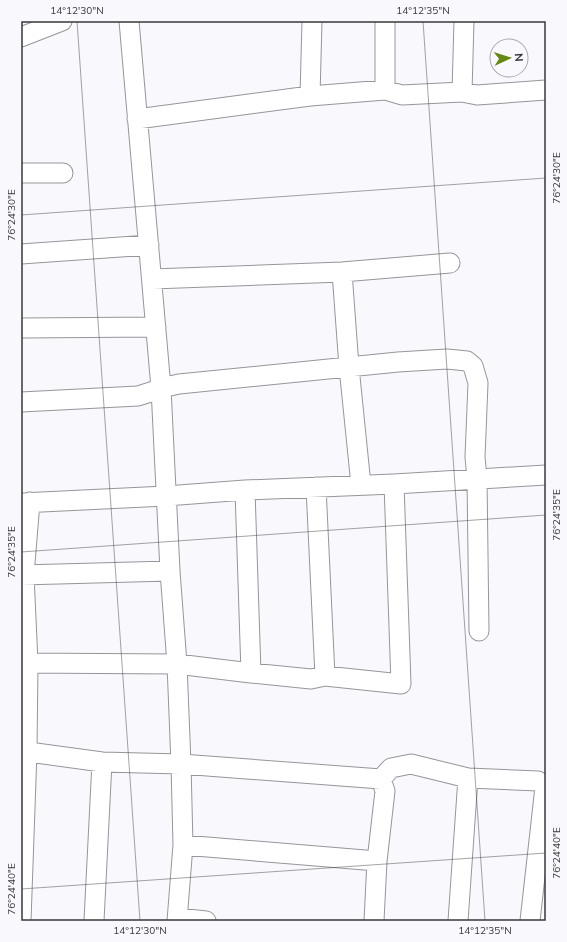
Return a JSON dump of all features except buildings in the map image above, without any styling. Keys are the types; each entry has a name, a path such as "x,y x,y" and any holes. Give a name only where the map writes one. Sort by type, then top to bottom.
{"street":[{"path":"129,21 162,388 166,496 177,664 181,764 183,845 178,920 206,921"},
{"path":"310,96 312,21"},
{"path":"385,21 385,90"},
{"path":"462,92 464,21"},
{"path":"21,37 58,23"},
{"path":"137,119 310,96 385,90 402,95 462,92 477,95 546,90"},
{"path":"21,173 63,173"},
{"path":"21,254 149,246"},
{"path":"152,279 342,272 450,264"},
{"path":"342,272 349,367 361,485"},
{"path":"21,328 156,327"},
{"path":"21,402 138,396 179,384 398,362 447,359 467,361 473,366 478,383 475,457 477,478 479,631"},
{"path":"21,921 24,751 23,575 25,503 166,496 316,486 394,484 546,475"},
{"path":"24,663 177,664 311,679 325,676 401,684 394,484"},
{"path":"316,486 325,676"},
{"path":"245,490 251,673"},
{"path":"23,575 170,571"},
{"path":"24,751 102,762 181,764 381,779"},
{"path":"94,921 102,762"},
{"path":"381,779 391,768 412,764 468,778 538,781 546,787 530,921"},
{"path":"458,921 468,778"},
{"path":"374,921 377,861 385,792 381,779"},
{"path":"183,845 377,861"}]}
